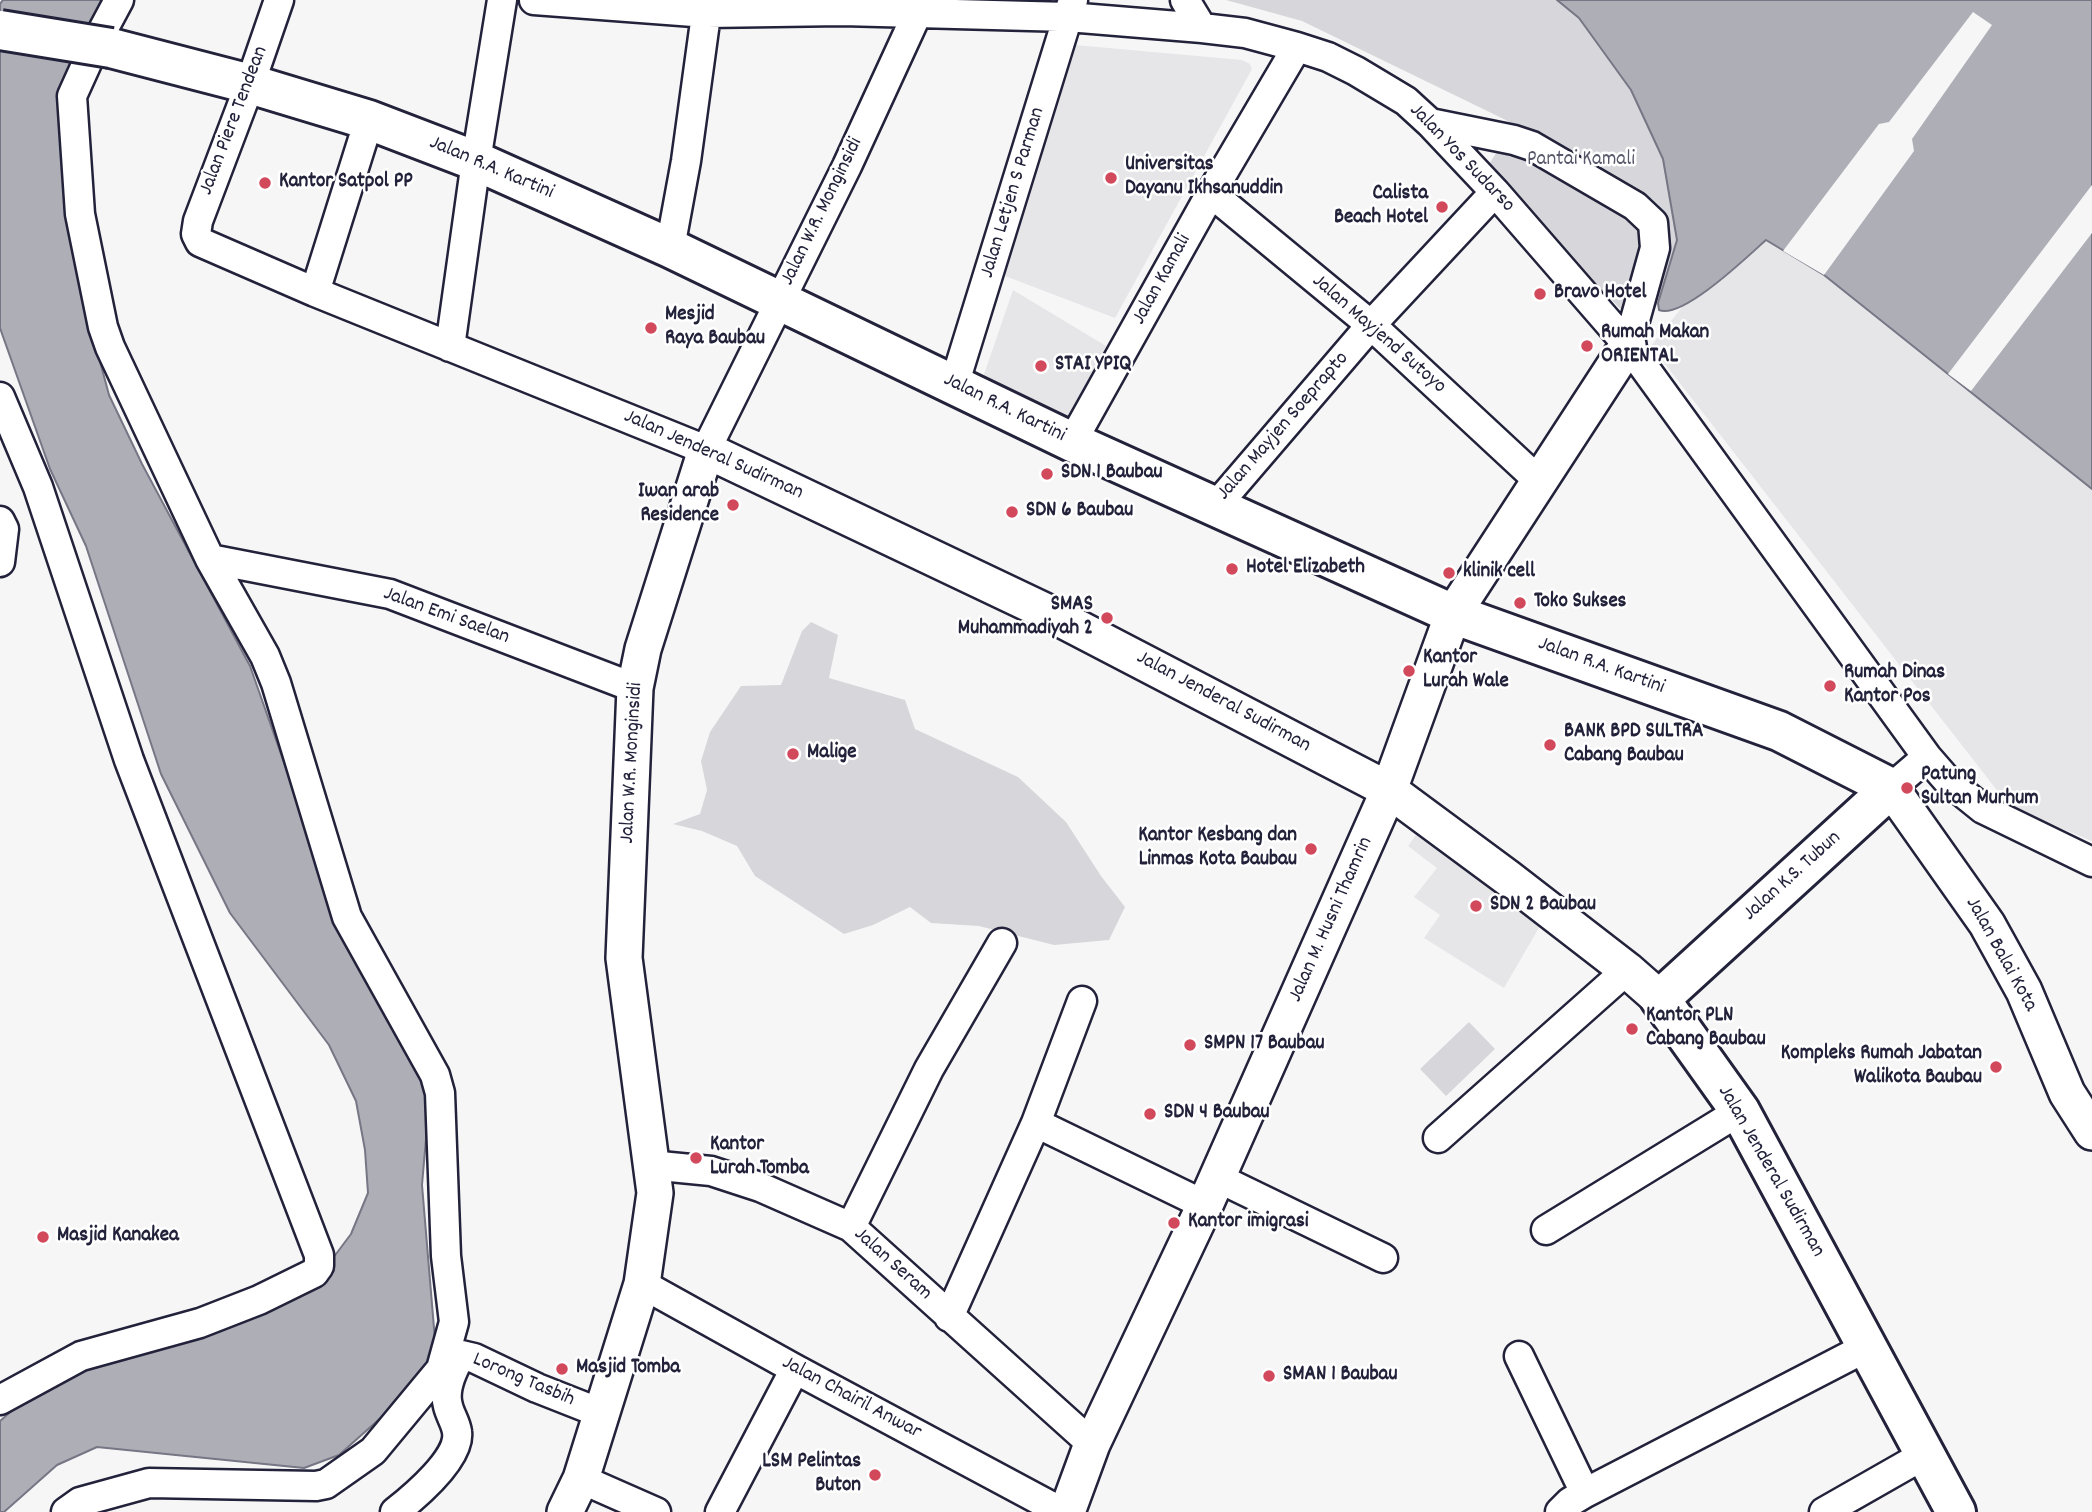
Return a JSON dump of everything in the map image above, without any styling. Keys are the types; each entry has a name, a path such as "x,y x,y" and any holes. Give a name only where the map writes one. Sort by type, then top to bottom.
{"highway":[{"name":"Jalan R.A. Kartini","path":"0,30 111,48 250,84 369,120 476,161 670,248 1072,442 1453,614 1779,731 1891,788"},
{"name":"Jalan K.S. Tubun","path":"1660,999 1891,788"},
{"name":"Jalan Jenderal Sudirman","path":"1660,999 1740,1111 1956,1512"}],"main road":[{"name":"Jalan M. Husni Thamrin","path":"1064,1512 1092,1444 1212,1191 1389,790 1453,614 1628,345"},
{"name":"Jalan W.R. Monginsidi","path":"565,1512 582,1479 642,1284 655,1193 624,958 635,688 643,649 706,450"},
{"name":"Jalan Jenderal Sudirman","path":"706,450 1051,614 1389,790 1627,970 1660,999"},
{"name":"Jalan Balai Kota","path":"1891,788 1987,923 2024,990 2067,1093 2092,1132"}],"street":[{"path":"66,1512 80,1502 149,1483 316,1486 326,1483 380,1444 441,1369 453,1331 446,1256 440,1093 435,1075 347,917 276,683 265,656 210,559 103,327 79,214 72,96 119,0"},
{"name":"Jalan Piere Tendean","path":"200,242 196,234 198,221 279,0"},
{"path":"450,347 502,0"},
{"name":"Jalan Yos Sudarso","path":"534,0 918,14 1070,8 1245,33 1328,57 1356,71 1406,101 1430,123 1495,192 1628,345 1927,757 1947,780 1983,809 2092,862"},
{"path":"1185,0 1202,28"},
{"path":"670,248 686,160 708,6"},
{"name":"Jalan Letjen S Parman","path":"954,385 1070,8"},
{"name":"Jalan W.R. Monginsidi","path":"706,450 847,166 918,14"},
{"name":"Jalan Kamali","path":"1072,442 1211,193 1297,47"},
{"path":"315,292 369,120"},
{"path":"1430,123 1532,146 1635,206 1653,223 1655,248 1628,345"},
{"name":"Jalan Mayjen Soeprapto","path":"1215,507 1371,325 1495,192"},
{"name":"Jalan Mayjend Sutoyo","path":"1211,193 1371,325 1540,482"},
{"name":"Jalan Jenderal Sudirman","path":"200,242 315,292 706,450"},
{"path":"0,397 38,487 129,760 319,1255 319,1266 314,1273 259,1300 200,1322 81,1356 0,1400"},
{"path":"0,521 4,529 0,562"},
{"name":"Jalan Emi Saelan","path":"210,559 390,594 635,688"},
{"name":"Jalan K.S. Tubun","path":"1891,788 1927,757"},
{"path":"851,1227 929,1069 1002,943"},
{"path":"1438,1138 1627,970"},
{"path":"949,1317 1036,1123 1082,1001"},
{"path":"1546,1230 1740,1111"},
{"path":"1036,1123 1383,1258"},
{"name":"Jalan Seram","path":"650,1165 722,1175 760,1187 851,1227 1092,1444"},
{"name":"Jalan Chairil Anwar","path":"642,1284 1064,1512"},
{"path":"1560,1512 1585,1493 1867,1347"},
{"name":"Lorong Tasbih","path":"395,1512 420,1493 453,1451 457,1431 446,1397 461,1354 603,1414"},
{"path":"1519,1356 1585,1493"},
{"path":"720,1512 795,1369"},
{"path":"1824,1512 1924,1455"},
{"path":"582,1479 656,1512"}],"shaded area":[{"path":"3,0 110,0 65,93 94,339 109,395 142,464 250,666 294,791 330,907 422,1078 429,1104 422,1185 435,1340 421,1382 339,1455 304,1468 97,1447 57,1465 4,1512 0,1512 0,1421 16,1407 90,1365 315,1282 351,1234 368,1193 365,1150 356,1101 329,1045 230,913 161,774 86,546 50,469 0,328 0,4"},
{"path":"1557,0 2092,0 2092,489 1824,275 1766,240 1714,285 1683,306 1669,311 1659,310 1658,303 1677,240 1663,159 1631,90 1579,18"},
{"name":"Universitas Dayanu Ikhsanuddin","path":"1075,45 1242,60 1250,64 1252,69 1115,318 1005,276 1055,81 1068,50"},
{"path":"1766,240 1824,275 2092,489 2092,841 2010,807 1651,346 1683,306 1720,280"},
{"name":"STAI YPIQ","path":"1013,290 1106,346 1063,426 980,386"},
{"name":"SDN 2 Baubau","path":"1416,835 1544,919 1504,988 1424,938 1440,915 1414,897 1437,868 1408,846"}],"green space":[{"name":"Pantai Kamali","path":"1226,0 1557,0 1579,18 1631,90 1663,159 1677,240 1658,303 1642,331 1485,171 1514,124 1302,21"},
{"path":"811,622 838,635 829,678 905,700 915,729 1018,777 1066,822 1125,907 1109,940 1054,945 979,926 931,923 910,907 873,925 844,934 755,876 737,846 702,831 673,824 700,814 707,790 701,761 710,732 741,686 781,685 802,631"},
{"path":"1469,1022 1495,1049 1446,1096 1420,1069"}],"pier":[{"path":"1973,12 1992,25 1912,139 1914,151 1824,275 1783,251 1879,124 1889,122"},
{"path":"2092,185 2092,233 1971,391 1948,374"}],"place":[{"name":"Universitas Dayanu Ikhsanuddin","path":"1111,178"},
{"name":"Kantor Satpol PP","path":"265,183"},
{"name":"Calista Beach Hotel","path":"1442,207"},
{"name":"Bravo Hotel","path":"1540,294"},
{"name":"Mesjid Raya Baubau","path":"651,328"},
{"name":"Rumah Makan ORIENTAL","path":"1587,346"},
{"name":"STAI YPIQ","path":"1041,366"},
{"name":"SDN 1 Baubau","path":"1047,474"},
{"name":"Iwan arab Residence","path":"733,505"},
{"name":"SDN 6 Baubau","path":"1012,512"},
{"name":"Hotel Elizabeth","path":"1232,569"},
{"name":"klinik cell","path":"1449,573"},
{"name":"Toko Sukses","path":"1520,603"},
{"name":"SMAS Muhammadiyah 2","path":"1107,618"},
{"name":"Kantor Lurah Wale","path":"1409,671"},
{"name":"Rumah Dinas Kantor Pos","path":"1830,686"},
{"name":"BANK BPD SULTRA Cabang Baubau","path":"1550,745"},
{"name":"Malige","path":"793,754"},
{"name":"Patung Sultan Murhum","path":"1907,788"},
{"name":"Kantor Kesbang dan Linmas Kota Baubau","path":"1311,849"},
{"name":"SDN 2 Baubau","path":"1476,906"},
{"name":"Kantor PLN Cabang Baubau","path":"1632,1029"},
{"name":"SMPN 17 Baubau","path":"1190,1045"},
{"name":"Kompleks Rumah Jabatan Walikota Baubau","path":"1996,1067"},
{"name":"SDN 4 Baubau","path":"1150,1114"},
{"name":"Kantor Lurah Tomba","path":"696,1158"},
{"name":"Kantor imigrasi","path":"1174,1223"},
{"name":"Masjid Kanakea","path":"43,1237"},
{"name":"Masjid Tomba","path":"562,1369"},
{"name":"SMAN 1 Baubau","path":"1269,1376"},
{"name":"LSM Pelintas Buton","path":"875,1475"}]}
